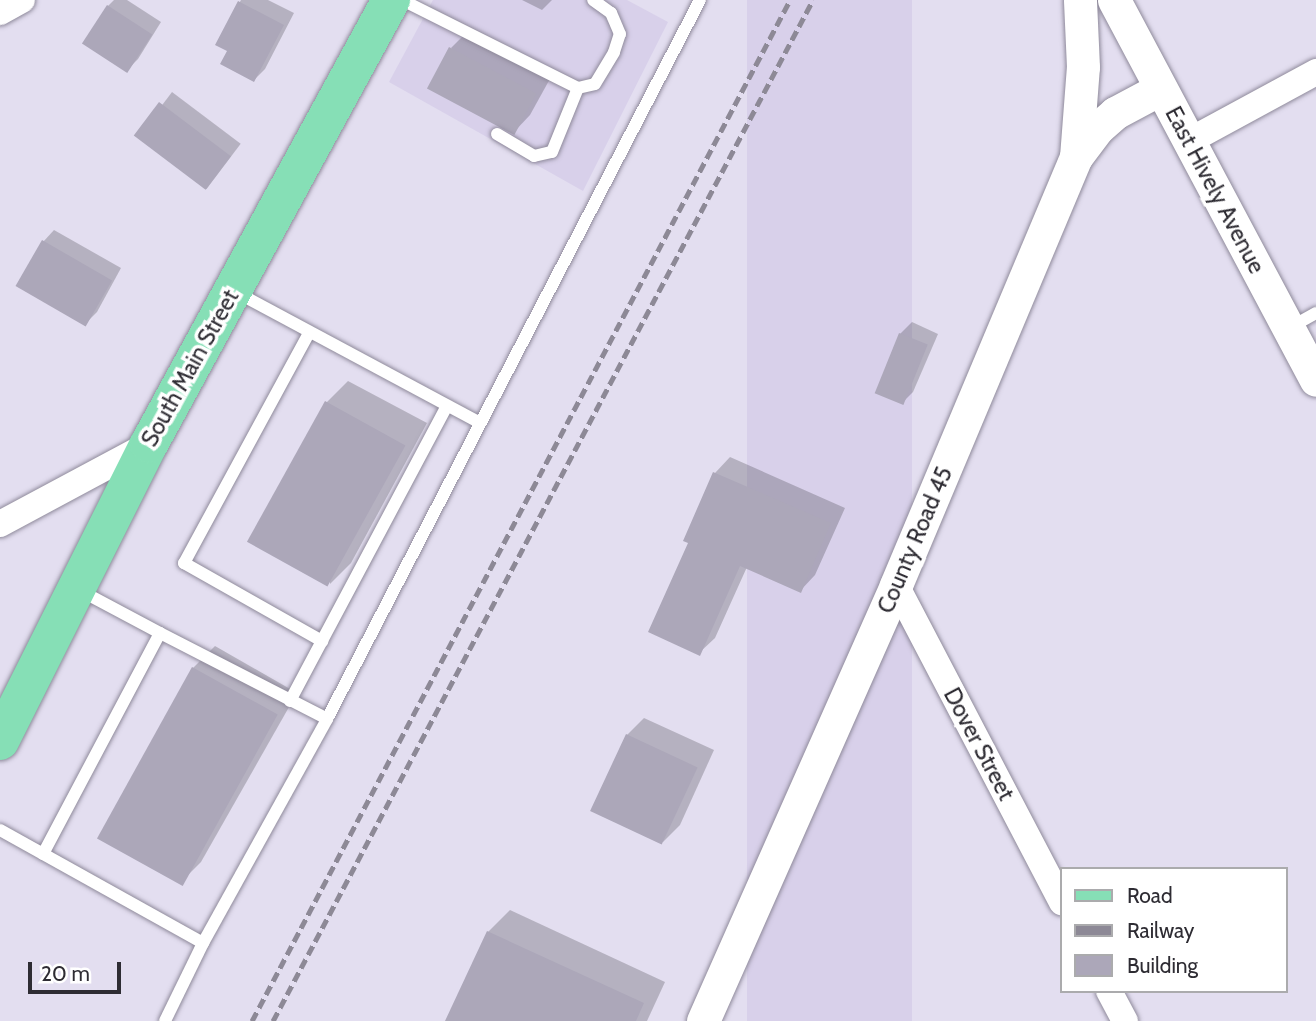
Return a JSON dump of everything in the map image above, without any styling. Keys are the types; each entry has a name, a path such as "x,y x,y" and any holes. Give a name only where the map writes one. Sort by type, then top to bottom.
{"main road":[{"name":"South Main Street","path":"0,741 149,444 391,0"}],"street":[{"path":"0,12 22,0"},
{"path":"1076,157 1083,67 1080,0"},
{"name":"East Hively Avenue","path":"1115,0 1189,141 1302,321 1316,380"},
{"path":"1189,141 1316,72"},
{"name":"County Road 45","path":"704,1021 896,585 1076,157 1098,128 1115,113 1160,89"},
{"path":"0,524 149,444"},
{"name":"Dover Street","path":"896,585 1060,898"},
{"path":"1110,993 1125,1021"}],"lane":[{"path":"402,0 578,88 595,84 614,52 620,34 611,13 593,0"},
{"path":"165,1021 203,943 327,719 700,0"},
{"path":"497,134 534,156 552,152 578,88"},
{"path":"233,290 481,423"},
{"path":"309,333 184,563 322,641"},
{"path":"290,701 447,406"},
{"path":"76,589 327,719"},
{"path":"43,854 160,633"},
{"path":"0,830 203,943"}],"shaded area":[{"path":"433,0 627,0 668,22 583,191 389,82"},
{"path":"747,0 912,0 912,1021 747,1021"}],"building":[{"path":"238,1 284,25 254,82 220,64 227,51 215,45"},
{"path":"107,5 152,34 127,73 82,44"},
{"path":"449,47 536,93 514,135 427,88"},
{"path":"159,102 231,156 206,190 134,136"},
{"path":"42,240 112,280 86,326 16,286"},
{"path":"899,333 928,345 903,405 875,393"},
{"path":"325,401 405,446 327,586 247,542"},
{"path":"713,472 831,523 801,593 740,566 700,656 648,632 688,543 683,541"},
{"path":"192,667 278,715 183,886 97,838"},
{"path":"626,734 698,767 662,844 590,811"},
{"path":"487,931 644,1003 636,1021 445,1021"}],"railway":[{"path":"252,1021 790,0"},
{"path":"273,1021 813,0"}]}
